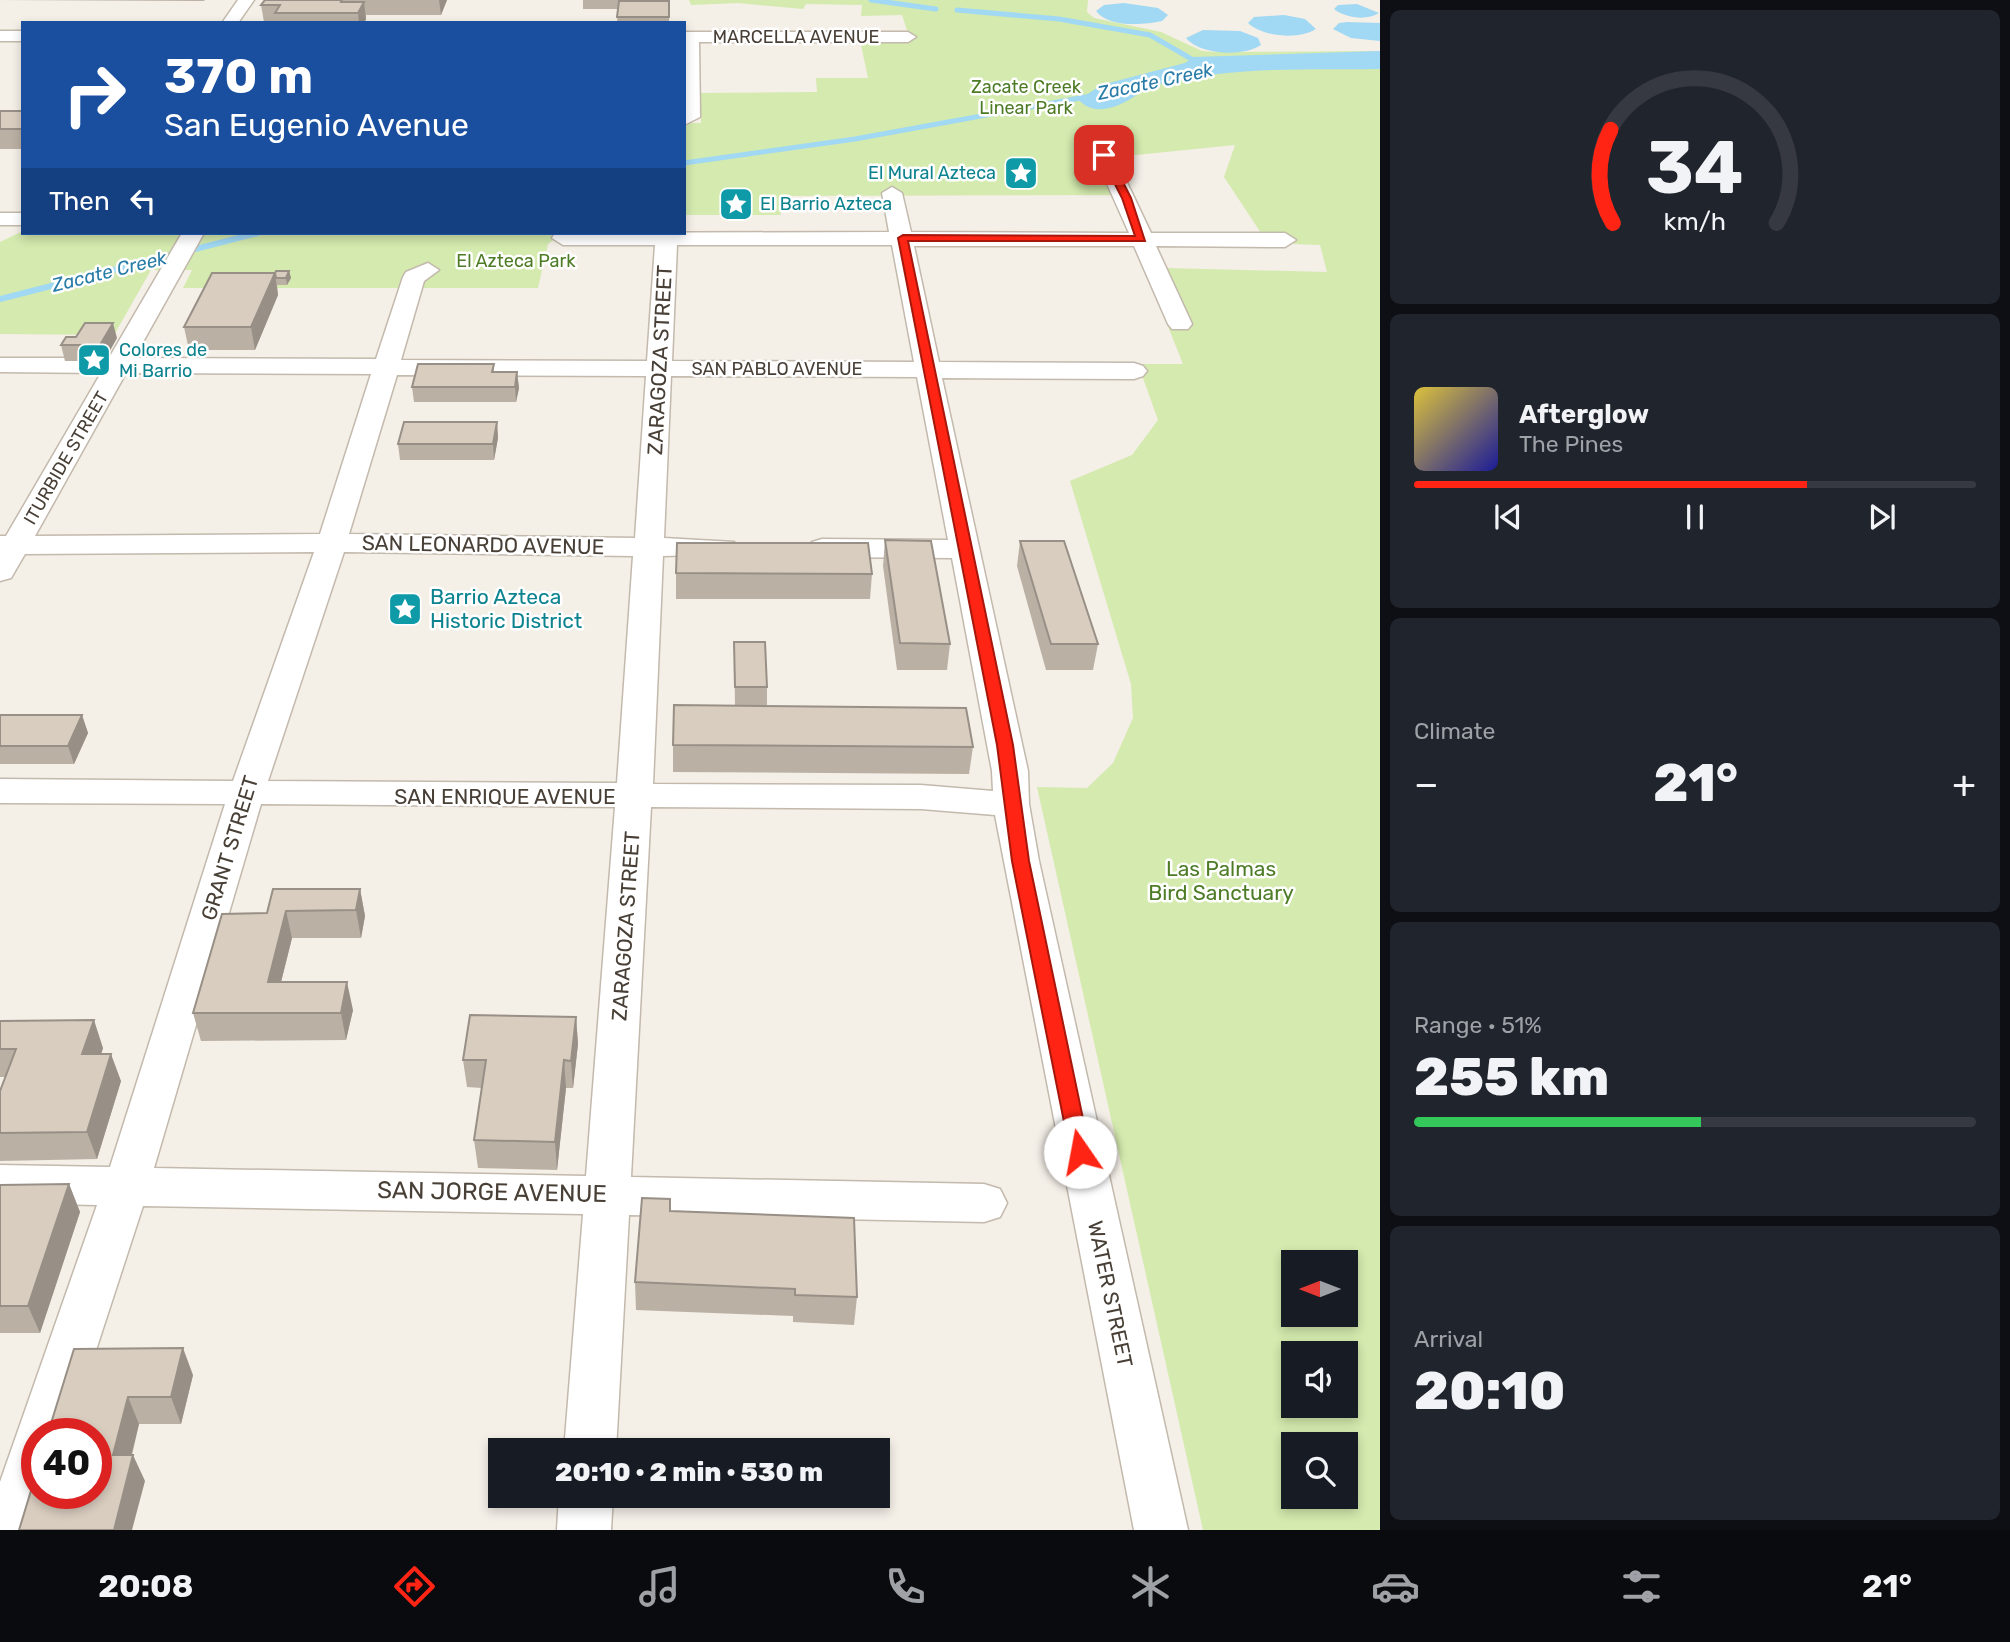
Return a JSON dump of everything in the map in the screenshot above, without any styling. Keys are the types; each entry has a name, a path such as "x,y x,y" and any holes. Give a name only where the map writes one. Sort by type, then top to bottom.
{"street":[{"path":"231,21 246,0"},
{"path":"0,36 21,36"},
{"path":"686,118 687,37"},
{"name":"MARCELLA AVENUE","path":"687,37 908,37"},
{"path":"1100,154 1126,198 1141,239 1180,324"},
{"name":"WATER STREET","path":"892,193 1010,771 1011,804 1088,1191 1161,1530"},
{"path":"0,219 21,219"},
{"name":"ITURBIDE STREET","path":"0,572 8,545 119,365 192,235"},
{"path":"563,238 667,235 1285,240"},
{"name":"ZARAGOZA STREET","path":"591,1438 650,548 667,235"},
{"name":"GRANT STREET","path":"48,1418 126,1187 246,794 332,543 414,276 428,270"},
{"name":"SAN PABLO AVENUE","path":"0,365 1134,371"},
{"name":"SAN LEONARDO AVENUE","path":"8,545 332,543 746,548"},
{"path":"801,548 966,549"},
{"name":"SAN ENRIQUE AVENUE","path":"0,791 634,798 921,797 1011,804"},
{"name":"SAN JORGE AVENUE","path":"0,1184 984,1203"},
{"path":"10,1530 21,1498"},
{"path":"584,1530 585,1508"}],"green space":[{"name":"Las Palmas Bird Sanctuary","path":"689,0 1088,0 1087,12 1094,18 1161,32 1202,51 1380,51 1380,1530 1203,1530 1037,787 1087,788 1113,763 1133,718 1131,684 1070,481 1132,455 1158,420 1138,364 1183,364 1167,324 1188,324 1166,268 1327,272 1320,245 1294,244 1288,236 1263,236 1224,177 1235,145 1116,157 1132,195 779,196 781,215 686,215 686,123 701,123 701,93 817,92 816,78 868,78 860,40 910,39 902,15 861,16 862,5 806,4 803,9 738,3 691,5"},
{"name":"El Azteca Park","path":"21,232 21,235 592,235 559,236 548,244 538,288 183,288 192,270 151,270 114,335 0,334 0,242"}],"water":[{"path":"1124,3 1158,8 1168,15 1162,21 1127,24 1109,20 1096,11 1104,5"},
{"path":"1357,4 1379,13 1356,17 1344,15 1334,9 1338,5"},
{"path":"1284,15 1305,19 1316,29 1291,36 1272,34 1248,23 1254,17"},
{"path":"1339,23 1380,23 1380,41 1351,38 1333,29"},
{"path":"1203,30 1240,31 1258,38 1261,45 1233,53 1211,51 1186,38"},
{"path":"1380,51 1380,69 1227,73 1153,86 1111,108 1094,109 1079,100 1101,85 1185,63 1194,57"}],"building":[{"path":"265,0 364,2 358,13 275,13 280,5 261,5"},
{"path":"619,1 669,1 669,17 617,17"},
{"path":"0,111 21,111 21,129 0,129"},
{"path":"289,271 286,278 276,278 275,273"},
{"path":"212,273 275,273 251,327 184,327"},
{"path":"85,323 113,323 100,345 61,345 66,337 76,337"},
{"path":"418,364 494,364 492,372 517,372 515,387 412,387"},
{"path":"404,422 497,422 493,444 398,444"},
{"path":"885,540 931,541 950,644 900,643"},
{"path":"1020,541 1064,541 1098,644 1051,644"},
{"path":"677,543 868,543 872,574 676,573"},
{"path":"734,642 765,642 767,687 735,687"},
{"path":"674,705 966,708 973,747 673,745"},
{"path":"0,715 82,715 68,746 0,746"},
{"path":"273,889 360,889 356,910 286,911 268,982 347,982 341,1013 193,1013 222,914 267,913"},
{"path":"470,1015 576,1017 571,1061 564,1060 555,1142 474,1140 486,1060 463,1060"},
{"path":"94,1020 82,1054 111,1054 87,1132 0,1133 0,1091 16,1049 0,1049 0,1021"},
{"path":"69,1184 28,1306 0,1306 0,1185"},
{"path":"642,1198 670,1199 670,1211 854,1218 857,1297 795,1295 795,1289 635,1282"},
{"path":"183,1348 171,1397 128,1397 113,1455 133,1455 114,1530 19,1530 25,1509 112,1509 112,1418 53,1418 74,1349"}],"waterway":[{"path":"871,0 936,9"},
{"path":"957,10 1059,19 1150,35 1202,65"},
{"name":"Zacate Creek","path":"686,163 855,139 1091,96"},
{"name":"Zacate Creek","path":"0,299 250,235"}],"place":[{"name":"El Mural Azteca","path":"1021,173"},
{"name":"El Barrio Azteca","path":"736,204"},
{"name":"Colores de Mi Barrio","path":"94,360"},
{"name":"Barrio Azteca Historic District","path":"405,609"}],"route":[{"path":"1080,1152 1020,861 1005,745 969,560 927,368 903,238 1141,239 1126,198 1104,155"}],"park label":[{"name":"Zacate Creek Linear Park","path":"1026,98"}]}
